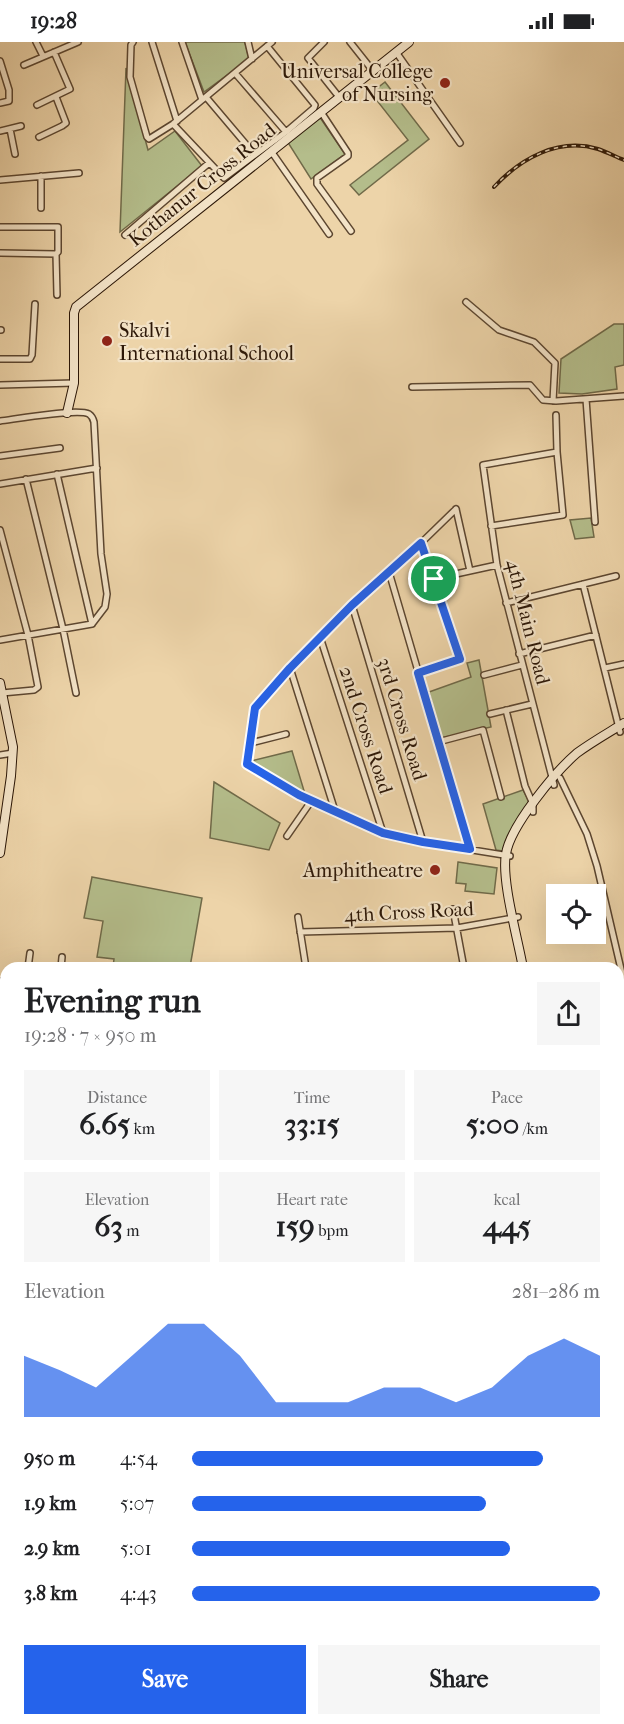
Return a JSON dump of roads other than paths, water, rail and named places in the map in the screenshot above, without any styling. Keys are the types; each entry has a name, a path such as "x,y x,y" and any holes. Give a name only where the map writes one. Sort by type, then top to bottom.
{"street":[{"path":"36,42 43,56"},
{"path":"24,65 78,42"},
{"path":"133,42 130,77 149,139 175,122 269,44 315,105 314,108 224,178 175,122 152,42"},
{"path":"182,42 204,98 255,155"},
{"path":"248,42 252,58"},
{"path":"324,42 308,57 339,97"},
{"path":"351,42 373,71"},
{"name":"Kothanur Cross Road","path":"74,383 74,313 76,307 409,42"},
{"path":"37,105 70,89 54,52"},
{"path":"396,52 460,143"},
{"path":"0,61 9,90 9,101 0,103"},
{"path":"235,73 286,132"},
{"path":"39,137 66,123 56,97"},
{"path":"321,112 348,156 317,178 317,184 351,231"},
{"path":"0,131 21,126"},
{"path":"10,129 15,154"},
{"path":"272,152 329,234"},
{"path":"125,235 209,163"},
{"path":"0,180 79,173"},
{"path":"41,176 41,208"},
{"path":"0,227 58,227 57,296"},
{"path":"0,254 56,254"},
{"path":"466,302 499,330 534,342 555,363 553,401"},
{"path":"0,359 30,359 36,304"},
{"path":"0,385 74,383 67,413"},
{"path":"412,387 530,386 543,400 553,401 624,396"},
{"path":"586,399 596,522"},
{"path":"0,421 67,413 86,413 92,416 101,554 106,594 105,607 92,624 0,640"},
{"path":"491,526 563,515 556,415"},
{"path":"0,456 60,448"},
{"name":"4th Main Road","path":"557,452 483,465 497,566 532,704 555,781 586,834 619,962"},
{"path":"0,484 97,468"},
{"path":"57,474 92,624"},
{"path":"26,479 63,629 76,693"},
{"path":"470,571 456,509 352,605 290,668 255,708 247,764 299,795 383,833 508,856"},
{"path":"0,530 28,635 38,687 34,690 2,693"},
{"path":"418,673 460,659 421,543"},
{"path":"434,579 497,566"},
{"path":"389,573 470,849"},
{"path":"506,603 616,576"},
{"path":"527,962 507,876 508,856 514,831 578,753 622,728 583,584"},
{"name":"3rd Cross Road","path":"352,605 423,842"},
{"path":"519,654 596,635"},
{"name":"2nd Cross Road","path":"320,637 383,833"},
{"path":"605,668 624,664"},
{"path":"484,675 522,665"},
{"path":"290,668 335,811"},
{"path":"0,682 13,753 0,853"},
{"path":"490,714 532,704"},
{"path":"506,710 525,786 533,808"},
{"path":"438,742 483,730 501,797"},
{"path":"251,742 286,734"},
{"path":"0,754 13,753"},
{"path":"287,836 312,800"},
{"path":"453,909 463,962"},
{"path":"298,917 305,962"},
{"path":"516,918 522,962"},
{"name":"4th Cross Road","path":"300,932 457,928 516,918"},
{"path":"29,962 30,953"},
{"path":"62,957 62,962"}],"railway":[{"path":"494,187 528,160 554,148 583,146 598,149 624,160"}],"place":[{"name":"Universal College of Nursing","path":"445,83"},
{"name":"Skalvi International School","path":"107,341"},
{"name":"Amphitheatre","path":"435,870"}]}
